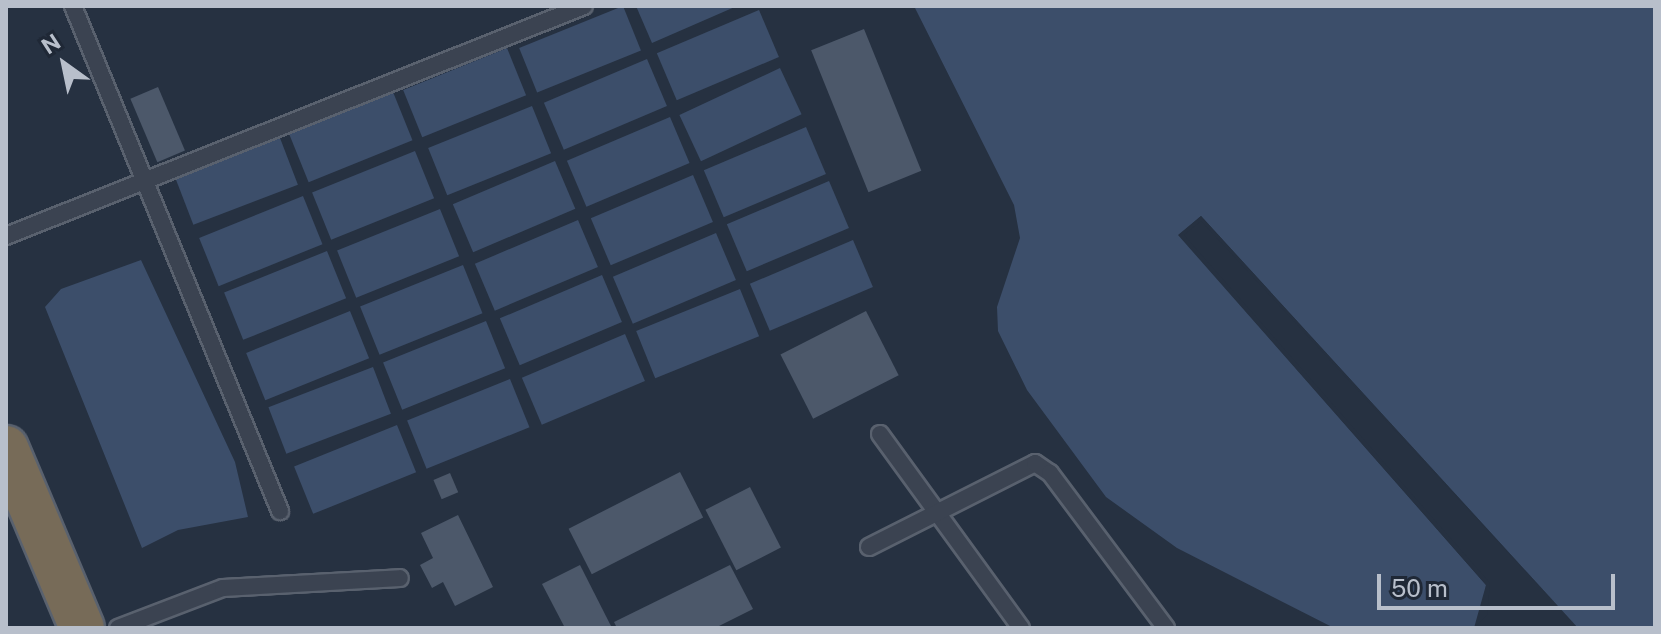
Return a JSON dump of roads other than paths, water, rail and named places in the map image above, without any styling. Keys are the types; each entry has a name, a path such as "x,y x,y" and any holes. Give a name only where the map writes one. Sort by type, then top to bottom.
{"highway":[{"path":"6,448 87,627"}],"lane":[{"path":"73,6 280,511"},
{"path":"6,236 584,6"},
{"path":"880,434 931,514 1021,628"},
{"path":"869,547 1018,466 1042,466 1166,628"},
{"path":"87,627 223,588 400,578"}],"water":[{"path":"623,6 641,51 537,92 519,48"},
{"path":"636,6 737,6 652,43"},
{"path":"914,6 1655,6 1655,628 1578,628 1201,216 1179,235 1486,585 1484,614 1474,628 1334,628 1177,548 1106,497 1027,390 998,331 997,307 1020,238 1014,205"},
{"path":"759,10 779,57 677,100 657,53"},
{"path":"507,48 526,95 422,137 403,90"},
{"path":"647,59 667,106 564,150 544,103"},
{"path":"780,68 802,114 701,161 679,115"},
{"path":"393,92 412,140 309,182 289,134"},
{"path":"532,106 551,153 447,195 428,148"},
{"path":"670,117 690,163 586,207 567,161"},
{"path":"806,127 826,174 724,217 704,170"},
{"path":"280,138 298,185 193,225 175,178"},
{"path":"415,151 434,198 331,240 312,193"},
{"path":"555,161 575,209 473,252 453,204"},
{"path":"693,175 713,222 611,265 591,218"},
{"path":"829,181 849,228 747,271 727,224"},
{"path":"303,196 322,244 219,286 199,238"},
{"path":"440,209 459,256 356,298 337,251"},
{"path":"578,220 598,267 495,311 475,264"},
{"path":"716,233 736,280 633,324 613,277"},
{"path":"853,240 873,287 770,331 750,284"},
{"path":"327,251 346,298 243,340 224,293"},
{"path":"141,260 235,462 248,517 178,530 142,548 45,307 61,289"},
{"path":"463,265 482,313 380,355 360,307"},
{"path":"602,275 622,322 520,365 500,318"},
{"path":"740,289 759,336 655,378 636,331"},
{"path":"350,311 369,358 265,400 246,353"},
{"path":"486,321 505,368 402,410 383,363"},
{"path":"625,334 645,381 542,425 522,378"},
{"path":"373,367 391,414 286,454 268,407"},
{"path":"510,379 529,427 427,469 407,421"},
{"path":"397,425 416,472 313,514 294,467"}]}
